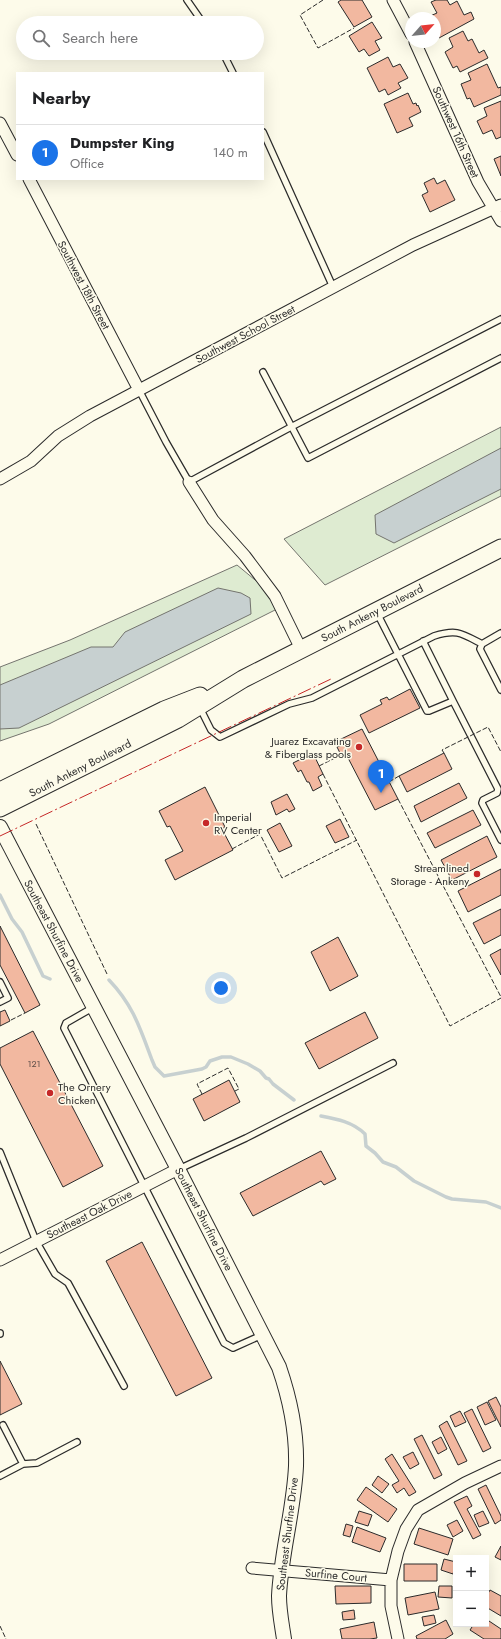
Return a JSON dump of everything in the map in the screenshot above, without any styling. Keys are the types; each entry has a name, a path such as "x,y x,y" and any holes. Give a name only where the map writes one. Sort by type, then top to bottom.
{"main road":[{"name":"South Ankeny Boulevard","path":"0,808 178,719 243,679 501,548"},
{"name":"South Ankeny Boulevard","path":"0,791 164,710 243,679"}],"street":[{"path":"392,0 405,23"},
{"name":"Southwest 16th Street","path":"418,48 478,182 497,207 501,221"},
{"path":"0,123 16,153"},
{"name":"Southwest 18th Street","path":"30,180 139,390"},
{"name":"Southwest School Street","path":"0,479 31,461 58,436 90,416 413,245 497,207"},
{"path":"189,482 213,520 245,556 275,596 301,649"},
{"name":"Southeast Shurfine Drive","path":"0,827 279,1367 293,1416 296,1441 296,1466 282,1570 280,1604 284,1639"},
{"name":"Southeast Oak Drive","path":"0,1260 178,1169"},
{"path":"398,1639 391,1606 391,1580 398,1551 406,1529 418,1510 465,1483 501,1466"},
{"name":"Surfine Court","path":"252,1568 391,1580"}],"lane":[{"path":"187,0 198,16"},
{"path":"226,60 232,72"},
{"path":"264,134 333,287"},
{"path":"139,390 189,482 291,427 501,319"},
{"path":"264,372 308,458 501,358"},
{"path":"376,611 427,711 431,711 453,701"},
{"path":"199,706 212,730 220,737 289,704 312,698 424,641 448,632 461,633 482,644"},
{"path":"501,633 482,644 480,649 501,690"},
{"path":"424,641 498,789 497,793 483,800 482,803 501,840"},
{"path":"0,982 8,998 0,1002"},
{"path":"94,1007 66,1023 64,1028 224,1343 233,1348 263,1334"},
{"path":"178,1169 246,1138 393,1063"},
{"path":"0,1152 36,1241 55,1274 68,1283 124,1386"},
{"path":"2,1425 23,1464"},
{"path":"0,1476 23,1464 37,1463 77,1442"}],"green space":[{"path":"501,427 501,496 325,585 284,539"},
{"path":"237,565 266,589 277,609 49,724 0,741 0,667 70,640"}],"shaded area":[{"path":"501,448 501,489 394,543 376,534 375,515"},
{"path":"218,588 241,593 250,598 251,614 19,728 0,729 0,685 91,647 113,647 125,632"}],"building":[{"path":"341,0 362,0 372,17 354,27 338,2"},
{"path":"436,0 447,0 450,5 457,1 464,15 471,12 474,19 441,37 441,12 436,12 431,2"},
{"path":"372,22 382,38 375,41 380,50 369,56 364,49 359,52 349,36"},
{"path":"463,31 468,41 472,39 479,53 484,50 488,58 460,72 457,66 453,68 445,52 453,47 449,38"},
{"path":"388,57 393,67 400,64 408,78 398,83 401,88 388,95 385,89 379,92 367,68"},
{"path":"487,64 498,88 501,87 501,95 474,107 470,98 467,99 461,84 471,80 468,73"},
{"path":"408,93 413,104 416,103 417,106 418,105 421,112 409,118 413,126 397,133 384,104"},
{"path":"501,101 501,137 496,139 492,130 483,134 477,121 487,116 484,108"},
{"path":"501,156 501,176 494,159"},
{"path":"434,178 437,184 445,180 455,200 430,212 422,195 428,192 424,183"},
{"path":"410,689 420,708 369,733 360,715 382,704 380,700 387,697 389,700"},
{"path":"362,729 398,799 375,810 346,754 342,757 337,747 342,745 339,740"},
{"path":"313,753 323,774 318,777 322,786 313,791 301,770 298,772 293,763"},
{"path":"444,753 452,769 407,792 399,776"},
{"path":"459,783 467,798 421,822 414,806"},
{"path":"205,787 225,827 222,829 233,850 175,880 165,860 183,851 170,826 167,827 159,811"},
{"path":"287,794 295,809 289,812 287,809 276,815 271,802"},
{"path":"473,810 481,825 435,848 427,833"},
{"path":"340,819 349,837 335,843 326,826"},
{"path":"280,823 292,846 279,852 267,830"},
{"path":"487,836 497,857 452,880 441,860"},
{"path":"501,869 501,895 468,912 458,891"},
{"path":"501,909 501,935 484,944 473,923"},
{"path":"0,926 40,1005 25,1013 0,965"},
{"path":"338,937 358,976 330,991 311,952"},
{"path":"501,949 501,975 490,955"},
{"path":"5,1010 10,1021 0,1026 0,1012"},
{"path":"365,1012 378,1038 319,1069 305,1043"},
{"path":"33,1031 103,1166 63,1187 0,1064 0,1048"},
{"path":"229,1080 240,1102 204,1121 193,1099"},
{"path":"321,1151 336,1179 324,1185 321,1181 253,1216 240,1193"},
{"path":"142,1242 212,1378 176,1396 106,1261"},
{"path":"0,1361 22,1404 0,1415"},
{"path":"496,1397 501,1407 501,1427 488,1401"},
{"path":"487,1402 496,1420 485,1425 477,1407"},
{"path":"472,1409 491,1448 483,1452 464,1413"},
{"path":"460,1411 466,1422 455,1427 450,1416"},
{"path":"447,1421 467,1461 458,1465 439,1426"},
{"path":"422,1435 442,1475 434,1479 414,1439"},
{"path":"441,1437 447,1449 438,1454 432,1442"},
{"path":"413,1452 419,1464 410,1469 403,1457"},
{"path":"392,1454 416,1492 409,1496 404,1488 397,1493 392,1485 399,1481 385,1459"},
{"path":"378,1476 389,1484 382,1493 372,1485"},
{"path":"486,1485 501,1516 501,1520 495,1524 478,1489"},
{"path":"366,1487 397,1509 388,1522 357,1500"},
{"path":"467,1496 472,1506 467,1509 481,1535 473,1539 454,1502"},
{"path":"359,1511 372,1515 368,1526 355,1522"},
{"path":"483,1511 489,1523 479,1527 474,1515"},
{"path":"457,1520 463,1531 453,1537 447,1525"},
{"path":"346,1524 353,1526 350,1537 343,1535"},
{"path":"357,1527 386,1538 380,1552 352,1542"},
{"path":"419,1528 453,1539 448,1555 414,1544"},
{"path":"501,1546 501,1560 495,1557"},
{"path":"444,1559 453,1561 453,1574 441,1570"},
{"path":"404,1564 437,1564 437,1581 404,1581"},
{"path":"335,1586 371,1586 371,1603 336,1604"},
{"path":"439,1586 452,1586 452,1598 438,1597"},
{"path":"490,1590 501,1596 501,1616 489,1609"},
{"path":"435,1592 439,1609 408,1615 405,1598"},
{"path":"354,1610 355,1619 343,1620 342,1612"},
{"path":"434,1615 436,1623 424,1626 422,1617"},
{"path":"446,1620 453,1634 445,1639 417,1639 416,1636"},
{"path":"489,1621 501,1629 501,1639 484,1639 470,1630 472,1627 489,1627"},
{"path":"374,1622 377,1638 342,1639 340,1629"}],"waterway":[{"path":"0,895 12,919 22,932 43,976 50,979"},
{"path":"109,980 130,1008 155,1067 164,1076 202,1069 206,1067 210,1061 222,1057 231,1057 260,1071 273,1084 294,1100"},
{"path":"321,1116 333,1118 360,1130 365,1134 366,1146 383,1162 396,1167 414,1181 452,1199 486,1202 501,1208"}],"fence":[{"path":"323,0 300,15 318,48 354,28"},
{"path":"444,753 442,750 488,727 501,752"},
{"path":"319,766 341,755"},
{"path":"323,774 450,1026 501,998"},
{"path":"389,782 399,776"},
{"path":"398,799 501,997"},
{"path":"36,824 107,974"},
{"path":"232,849 260,834 282,878 357,840"},
{"path":"11,1020 25,1013"},
{"path":"202,1094 197,1084 228,1068 239,1089 235,1091"},
{"path":"0,1626 6,1639"}],"power":[{"path":"0,836 331,679"}],"place":[{"name":"Juarez Excavating & Fiberglass pools","path":"359,747"},
{"name":"Dumpster King","path":"381,793"},
{"name":"Imperial RV Center","path":"206,823"},
{"name":"Streamlined Storage - Ankeny","path":"477,874"},
{"name":"The Ornery Chicken","path":"50,1093"}]}
